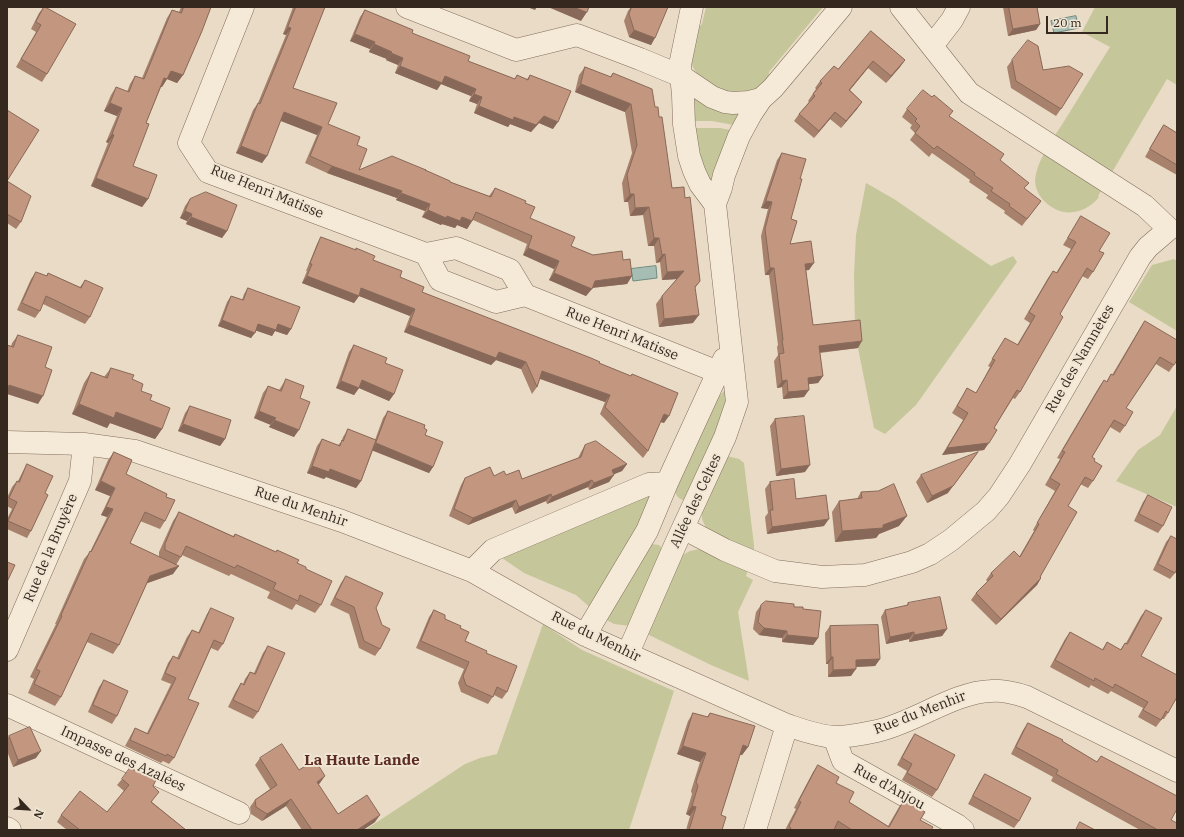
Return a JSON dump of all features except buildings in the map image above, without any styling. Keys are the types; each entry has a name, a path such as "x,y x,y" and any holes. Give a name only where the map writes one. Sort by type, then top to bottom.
{"street":[{"name":"Rue Henri Matisse","path":"243,7 189,143 208,172 426,254"},
{"path":"407,7 516,50 577,34 680,76 712,97 725,102 749,102 761,99"},
{"path":"692,7 680,65 684,124 689,156 700,184 715,204"},
{"name":"Allée des Celtes","path":"628,653 725,437 737,402 715,204 724,175 739,136 761,99 773,88 841,7"},
{"name":"Rue des Namnètes","path":"684,528 725,550 775,571 822,577 865,575 912,562 930,554 969,526 986,511 999,496 1020,464 1140,257 1148,247 1174,228 1145,206 969,93 901,7"},
{"path":"932,46 952,20 959,7"},
{"path":"456,248 510,270 525,296 496,302 440,280 426,254 456,248"},
{"name":"Rue Henri Matisse","path":"525,296 718,372"},
{"path":"586,635 647,531 667,483 731,344"},
{"name":"Rue du Menhir","path":"7,442 84,444 135,451 342,521 472,571 586,635 787,725 808,732 834,737 878,731 918,717 965,696 991,690 1004,691 1027,697 1177,771"},
{"name":"Rue de la Bruyère","path":"7,650 80,481 84,444"},
{"path":"472,571 493,550 649,484 667,483"},
{"name":"Impasse des Azalées","path":"7,705 239,812"},
{"path":"754,830 787,725"},
{"name":"Rue d'Anjou","path":"834,737 843,761 959,828"}],"green space":[{"path":"706,7 823,7 769,72 768,86 733,96 701,78 693,66 691,59 692,34 702,24"},
{"path":"1095,7 1177,7 1177,85 1167,79 1098,196 1099,197 1088,207 1079,211 1064,212 1052,207 1042,199 1036,187 1036,174 1040,161 1047,148 1110,47 1082,32"},
{"path":"693,92 746,108 739,126 712,121 693,121"},
{"path":"693,128 720,128 736,131 713,180 706,177"},
{"path":"866,183 894,199 991,266 1013,256 1017,262 916,405 885,434 874,428 855,327 854,275 856,235"},
{"path":"1174,259 1177,261 1177,331 1129,302 1152,265"},
{"path":"724,391 727,391 733,397 684,500 680,499 674,489 716,400"},
{"path":"1177,406 1177,507 1116,481 1138,450 1160,435"},
{"path":"727,456 739,459 744,463 754,555 706,528 702,519 702,512"},
{"path":"650,494 655,496 593,610 576,595 524,573 502,558"},
{"path":"651,544 659,545 664,551 631,626 614,624 603,618"},
{"path":"700,549 748,570 746,576 753,580 738,612 749,681 711,665 643,632 681,556 690,551"},
{"path":"543,624 582,650 674,691 629,830 365,830 465,764 480,758 497,754"}],"shaded area":[{"path":"1076,16 1079,28 1054,33 1051,21"},
{"path":"656,266 657,278 633,281 631,269"}],"district":[{"name":"La Haute Lande","path":"362,761"}]}
